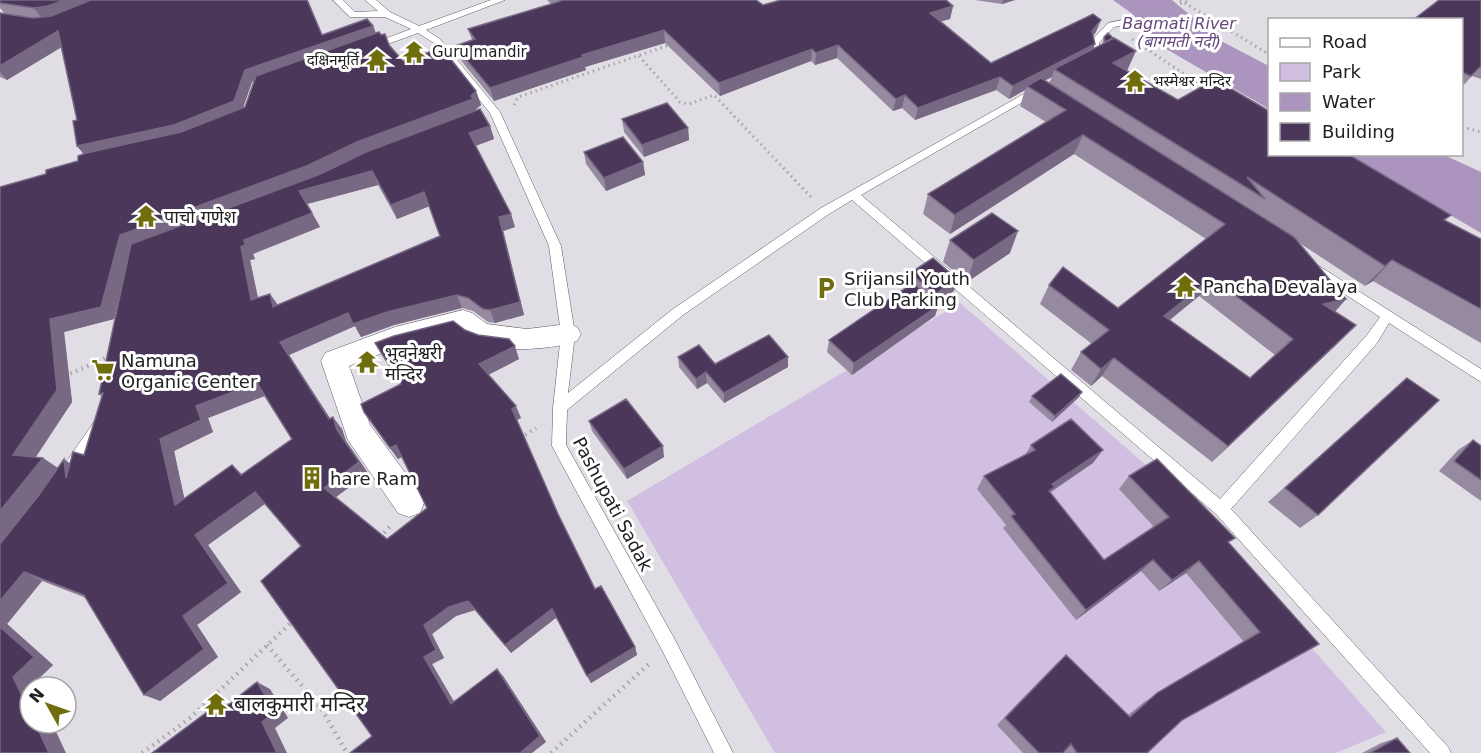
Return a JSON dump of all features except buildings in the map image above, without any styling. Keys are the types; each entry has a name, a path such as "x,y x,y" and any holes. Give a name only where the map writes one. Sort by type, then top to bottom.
{"street":[{"path":"409,503 358,431 333,361 395,337 463,320 481,334 527,339 568,334"}],"lane":[{"path":"338,0 353,15 387,14"},
{"name":"Pashupati Sadak","path":"370,0 387,14 437,41 490,114 555,246 568,334 560,408 559,446 668,644 724,753"},
{"path":"357,52 500,0"},
{"path":"1076,70 1098,59 1094,43 1111,25 1127,22"},
{"path":"560,408 678,312 825,211 852,194 1041,92"},
{"path":"852,194 1221,509 1442,753"},
{"path":"1297,257 1481,376"},
{"path":"1221,509 1371,339 1388,315"},
{"path":"62,481 100,425 102,413"}],"path":[{"path":"1180,0 1268,54"},
{"path":"1127,22 1191,0"},
{"path":"1111,25 1209,90"},
{"path":"490,114 514,105 519,97 681,41"},
{"path":"639,56 680,102 689,104 714,95 825,211"},
{"path":"1463,128 1481,132"},
{"path":"55,381 114,354"},
{"path":"517,439 538,427 560,408"},
{"path":"376,542 409,503"},
{"path":"142,753 189,719 301,613"},
{"path":"551,753 653,661 668,644"},
{"path":"267,645 321,708 347,753"}],"green space":[{"path":"960,303 1163,480 1386,732 1336,753 775,753 627,501"}],"water":[{"name":"Bagmati River (बागमती नदी)","path":"1113,0 1172,0 1221,41 1268,65 1268,108 1163,47 1131,13"},
{"path":"1349,156 1446,156 1481,172 1481,233"}],"place":[{"name":"Guru mandir","path":"414,52"},
{"name":"दक्षिनमूर्ति","path":"377,60"},
{"name":"भस्मेश्वर मन्दिर","path":"1135,81"},
{"name":"पाचो गणेश","path":"146,216"},
{"name":"Pancha Devalaya","path":"1185,286"},
{"name":"Srijansil Youth Club Parking","path":"826,288"},
{"name":"भुवनेश्वरी मन्दिर","path":"367,362"},
{"name":"Namuna Organic Center","path":"103,370"},
{"name":"hare Ram","path":"312,478"},
{"name":"बालकुमारी मन्दिर","path":"216,704"}]}
